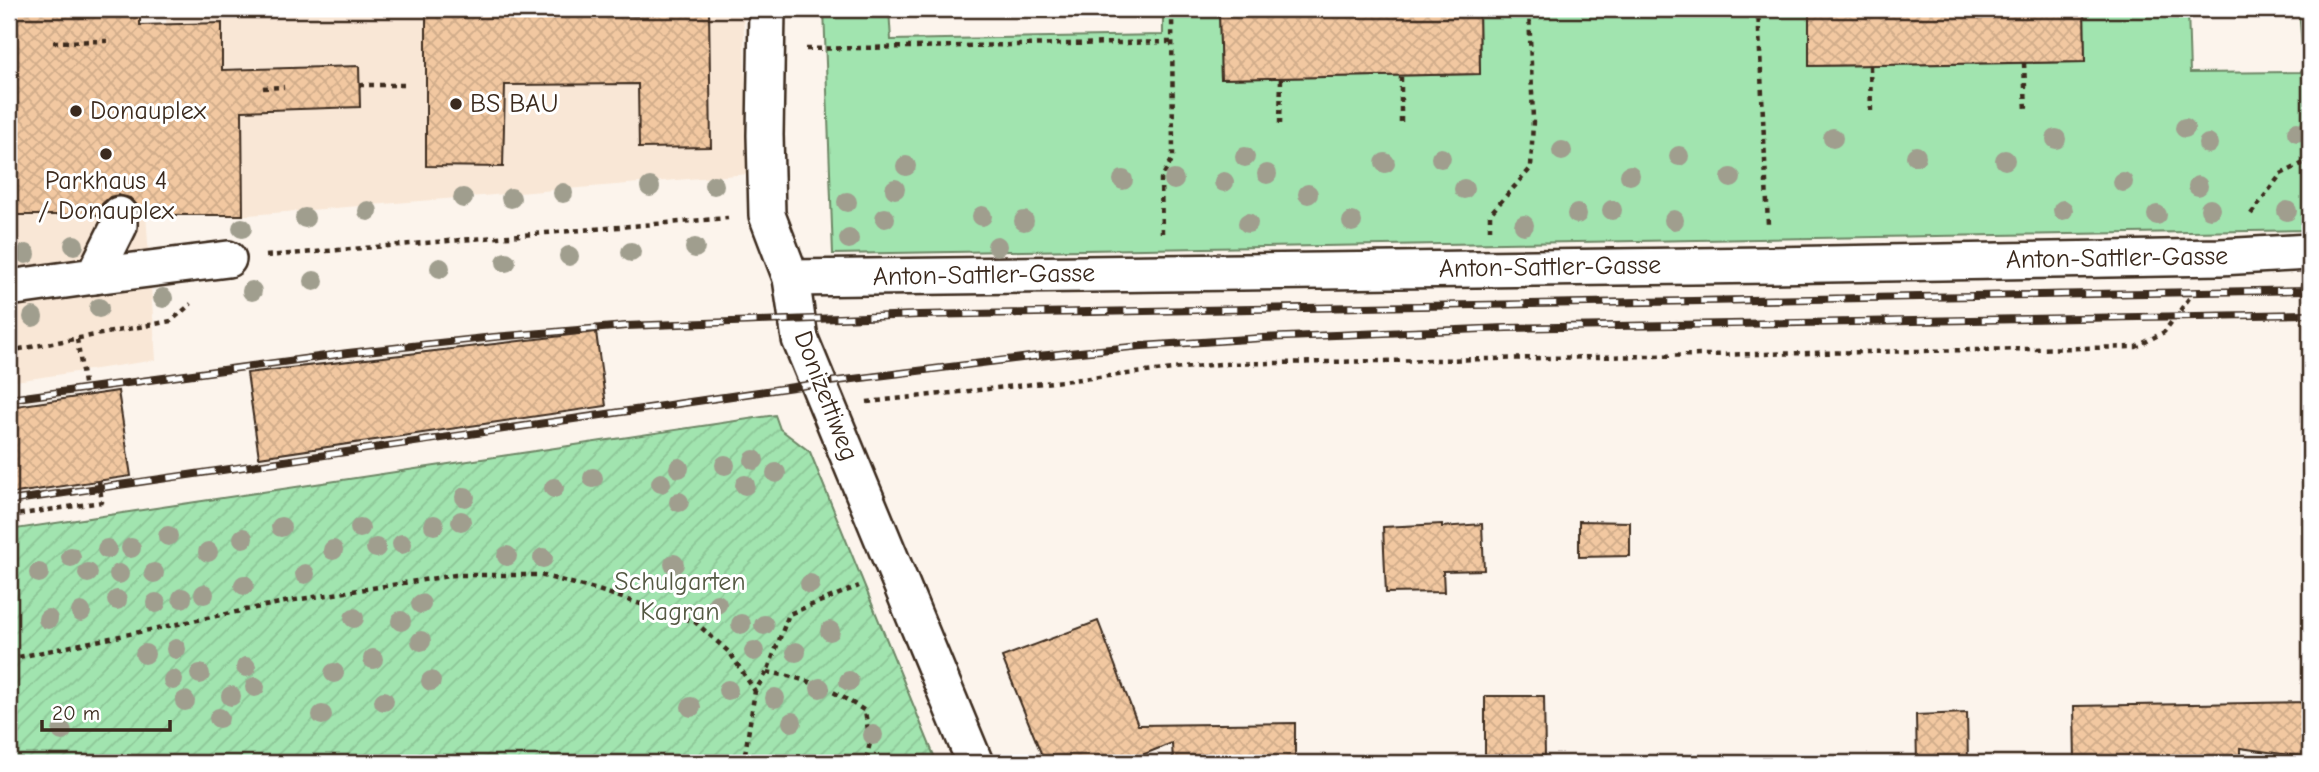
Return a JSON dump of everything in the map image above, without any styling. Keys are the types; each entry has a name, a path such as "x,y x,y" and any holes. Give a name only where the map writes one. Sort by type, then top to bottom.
{"street":[{"name":"Donizettiweg","path":"766,9 767,215 790,278 800,340 975,763"},
{"path":"94,276 119,226 119,215"},
{"name":"Anton-Sattler-Gasse","path":"790,278 1770,265 2220,257 2310,252"},
{"path":"9,288 228,259"}],"path":[{"path":"1162,272 1161,179 1173,158 1172,9"},
{"path":"1491,268 1490,215 1531,168 1533,120 1529,9"},
{"path":"1758,9 1770,265"},
{"path":"1118,36 1118,44"},
{"path":"946,39 946,47"},
{"path":"53,42 107,41"},
{"path":"800,50 1172,42"},
{"path":"2024,64 2026,111"},
{"path":"1870,66 1871,114"},
{"path":"1401,122 1402,75"},
{"path":"1280,124 1281,78"},
{"path":"359,85 406,85"},
{"path":"263,88 284,87"},
{"path":"2273,185 2281,174 2310,160"},
{"path":"228,259 767,215"},
{"path":"828,406 1220,364 2136,347 2164,332 2196,289"},
{"path":"9,351 171,321"},
{"path":"77,338 86,396"},
{"path":"9,516 102,502 99,481"},
{"path":"741,763 745,754 755,691 767,672 789,614 896,571"},
{"path":"9,659 289,601 455,575 540,575 598,590 695,622 730,653 755,691"},
{"path":"767,672 804,679 837,692 866,711 870,743 865,763"}],"shaded area":[{"path":"9,9 139,9 146,213 156,360 9,382"},
{"name":"BS BAU","path":"166,9 743,9 749,174 249,215 168,215"}],"green space":[{"path":"824,9 889,9 891,40 1163,35 1163,9 1354,9 1219,11 1221,79 1480,74 1479,9 1809,9 1810,66 2085,62 2084,9 2188,9 2190,73 2304,72 2299,9 2310,9 2310,230 833,254"},
{"name":"Schulgarten Kagran","path":"775,415 780,429 810,452 937,763 9,763 9,530"}],"building":[{"path":"9,9 140,9 140,25 222,23 222,70 359,66 360,107 242,111 243,215 139,213 130,198 118,195 110,197 102,204 99,215 9,215"},
{"path":"426,9 567,9 566,14 637,16 637,9 709,9 711,147 639,148 638,84 505,85 503,167 426,166"},
{"path":"1479,9 1480,74 1221,79 1219,11"},
{"path":"1809,9 2084,9 2085,62 1809,66"},
{"path":"596,332 606,406 259,457 247,373"},
{"path":"118,391 131,476 9,494 9,407"},
{"path":"1579,521 1630,522 1630,556 1579,557"},
{"path":"1442,524 1442,527 1482,524 1484,570 1443,571 1444,592 1386,593 1383,527"},
{"path":"1098,621 1138,725 1295,723 1295,763 1173,763 1172,743 1122,763 1045,763 1002,657"},
{"path":"1485,696 1544,696 1545,756 1531,756 1531,763 1485,763"},
{"path":"2310,702 2310,758 2240,748 2240,763 2075,763 2074,706"},
{"path":"1967,713 1968,763 1917,763 1916,715"}],"railway":[{"path":"9,399 348,353 626,326 918,315 2310,290"},
{"path":"9,501 821,383 1142,346 1506,328 2310,314"}],"place":[{"name":"BS BAU","path":"456,104"},
{"name":"Donauplex","path":"76,111"},
{"name":"Parkhaus 4 / Donauplex","path":"106,154"}]}
